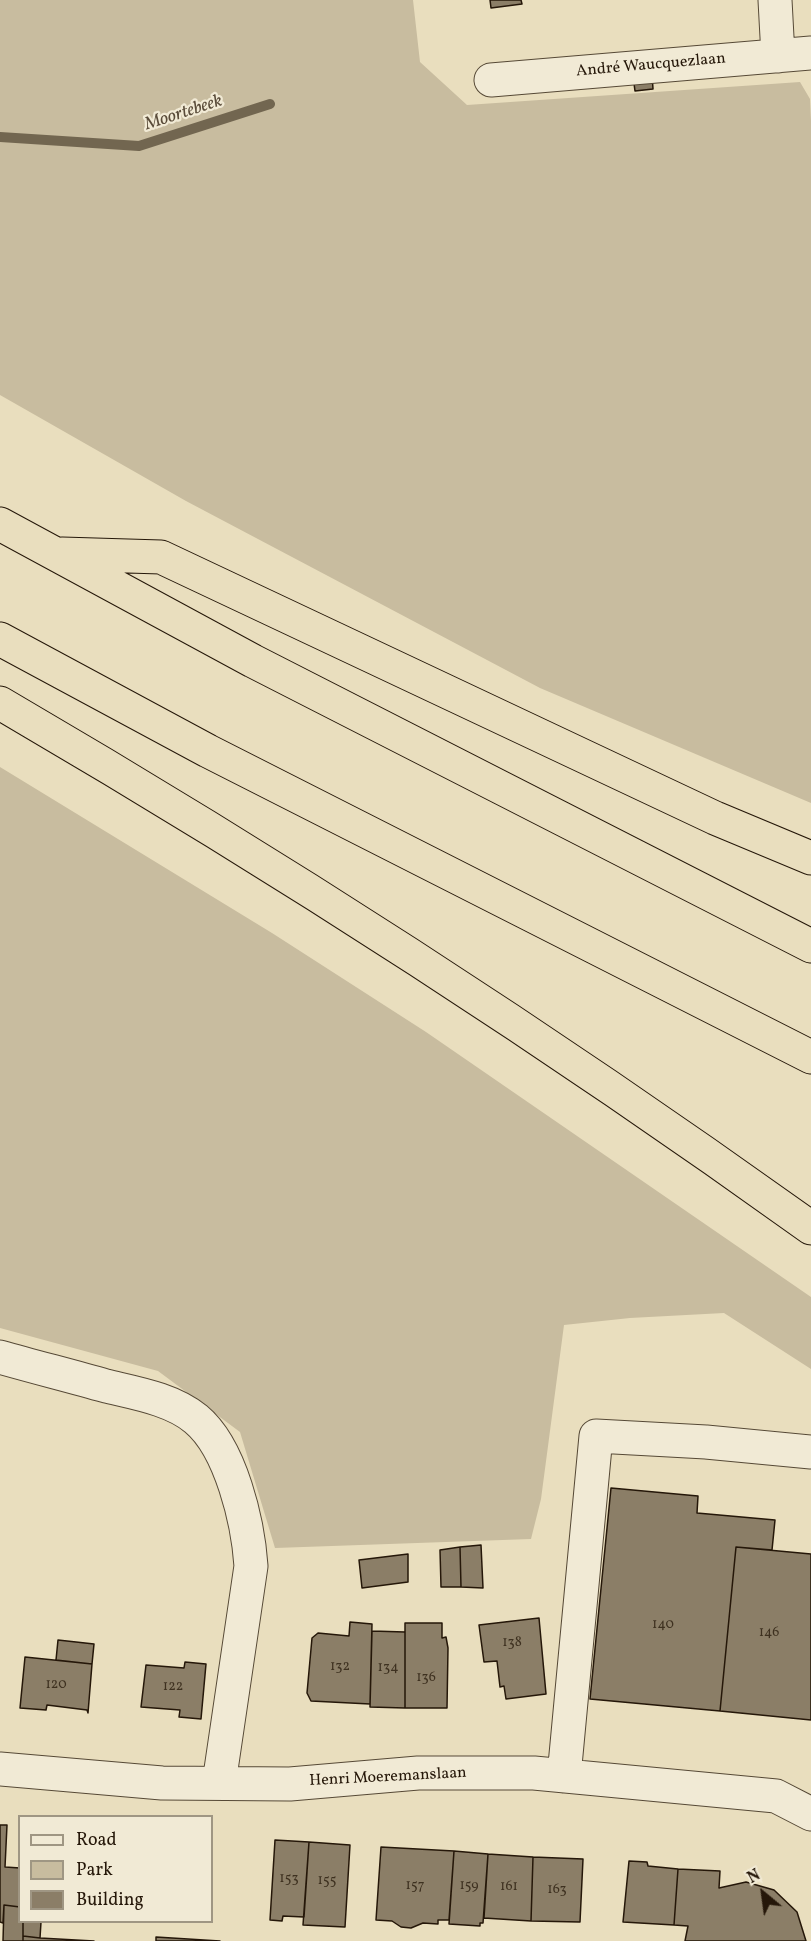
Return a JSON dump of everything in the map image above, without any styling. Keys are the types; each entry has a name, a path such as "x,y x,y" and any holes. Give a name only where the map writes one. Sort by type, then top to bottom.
{"highway":[{"path":"0,524 253,661 811,946"},
{"path":"54,554 161,557 715,818 811,858"},
{"path":"0,639 208,751 811,1057"},
{"path":"0,703 151,791 367,926 811,1228"}],"street":[{"path":"775,0 778,56"},
{"name":"André Waucquezlaan","path":"491,80 811,53"},
{"path":"0,1357 141,1395 173,1406 196,1419 218,1448 238,1493 249,1537 251,1566 219,1783"},
{"path":"564,1776 596,1436 705,1442 811,1452"},
{"name":"Henri Moeremanslaan","path":"0,1769 162,1783 290,1784 418,1773 483,1772 564,1776 776,1796 811,1790"},
{"name":"Henri Moeremanslaan","path":"776,1796 811,1814"}],"green space":[{"path":"0,0 413,0 420,62 467,105 800,82 810,99 811,121 811,803 540,688 186,501 0,395"},
{"path":"0,767 272,933 426,1032 811,1297 811,1369 724,1313 630,1318 564,1325 541,1499 531,1539 275,1548 240,1432 158,1371 0,1328"}],"building":[{"path":"490,0 521,0 522,4 491,8"},
{"path":"652,74 653,89 635,91 633,76"},
{"path":"611,1488 698,1496 697,1513 775,1520 772,1550 736,1547 720,1711 590,1699"},
{"path":"481,1545 483,1588 461,1587 460,1547"},
{"path":"460,1547 461,1587 441,1587 440,1550"},
{"path":"736,1547 811,1554 811,1720 720,1711"},
{"path":"408,1554 408,1582 362,1588 359,1560"},
{"path":"539,1618 546,1694 506,1699 504,1686 500,1687 497,1661 484,1662 479,1625"},
{"path":"350,1622 372,1624 370,1704 311,1701 307,1693 312,1638 318,1633 349,1636"},
{"path":"405,1623 442,1623 442,1638 446,1637 448,1648 447,1708 405,1708"},
{"path":"372,1631 405,1632 405,1708 370,1707"},
{"path":"58,1640 94,1644 92,1664 56,1660"},
{"path":"25,1657 92,1664 88,1713 87,1710 47,1705 46,1710 20,1708"},
{"path":"185,1662 206,1664 201,1719 179,1717 180,1710 141,1707 146,1665 184,1668"},
{"path":"0,1825 7,1825 5,1867 18,1868 18,1907 4,1905 3,1923 0,1922"},
{"path":"275,1840 309,1842 304,1917 283,1916 282,1921 270,1920"},
{"path":"309,1842 350,1845 345,1927 303,1925"},
{"path":"381,1847 454,1851 449,1920 438,1920 438,1924 423,1923 411,1928 401,1927 392,1921 376,1920"},
{"path":"454,1851 488,1854 483,1923 480,1923 480,1926 449,1924"},
{"path":"488,1854 533,1857 531,1921 484,1918"},
{"path":"533,1857 583,1859 580,1922 531,1921"},
{"path":"629,1861 647,1862 648,1866 678,1869 674,1925 623,1922"},
{"path":"678,1869 720,1871 719,1888 746,1882 774,1890 797,1912 806,1941 685,1941 688,1926 674,1925"},
{"path":"4,1905 18,1907 18,1923 23,1923 23,1941 3,1941"},
{"path":"23,1923 41,1923 40,1938 23,1936"},
{"path":"23,1936 40,1938 94,1941 23,1941"},
{"path":"156,1937 220,1941 156,1941"}],"waterway":[{"name":"Moortebeek","path":"0,137 139,146 270,104"}]}
